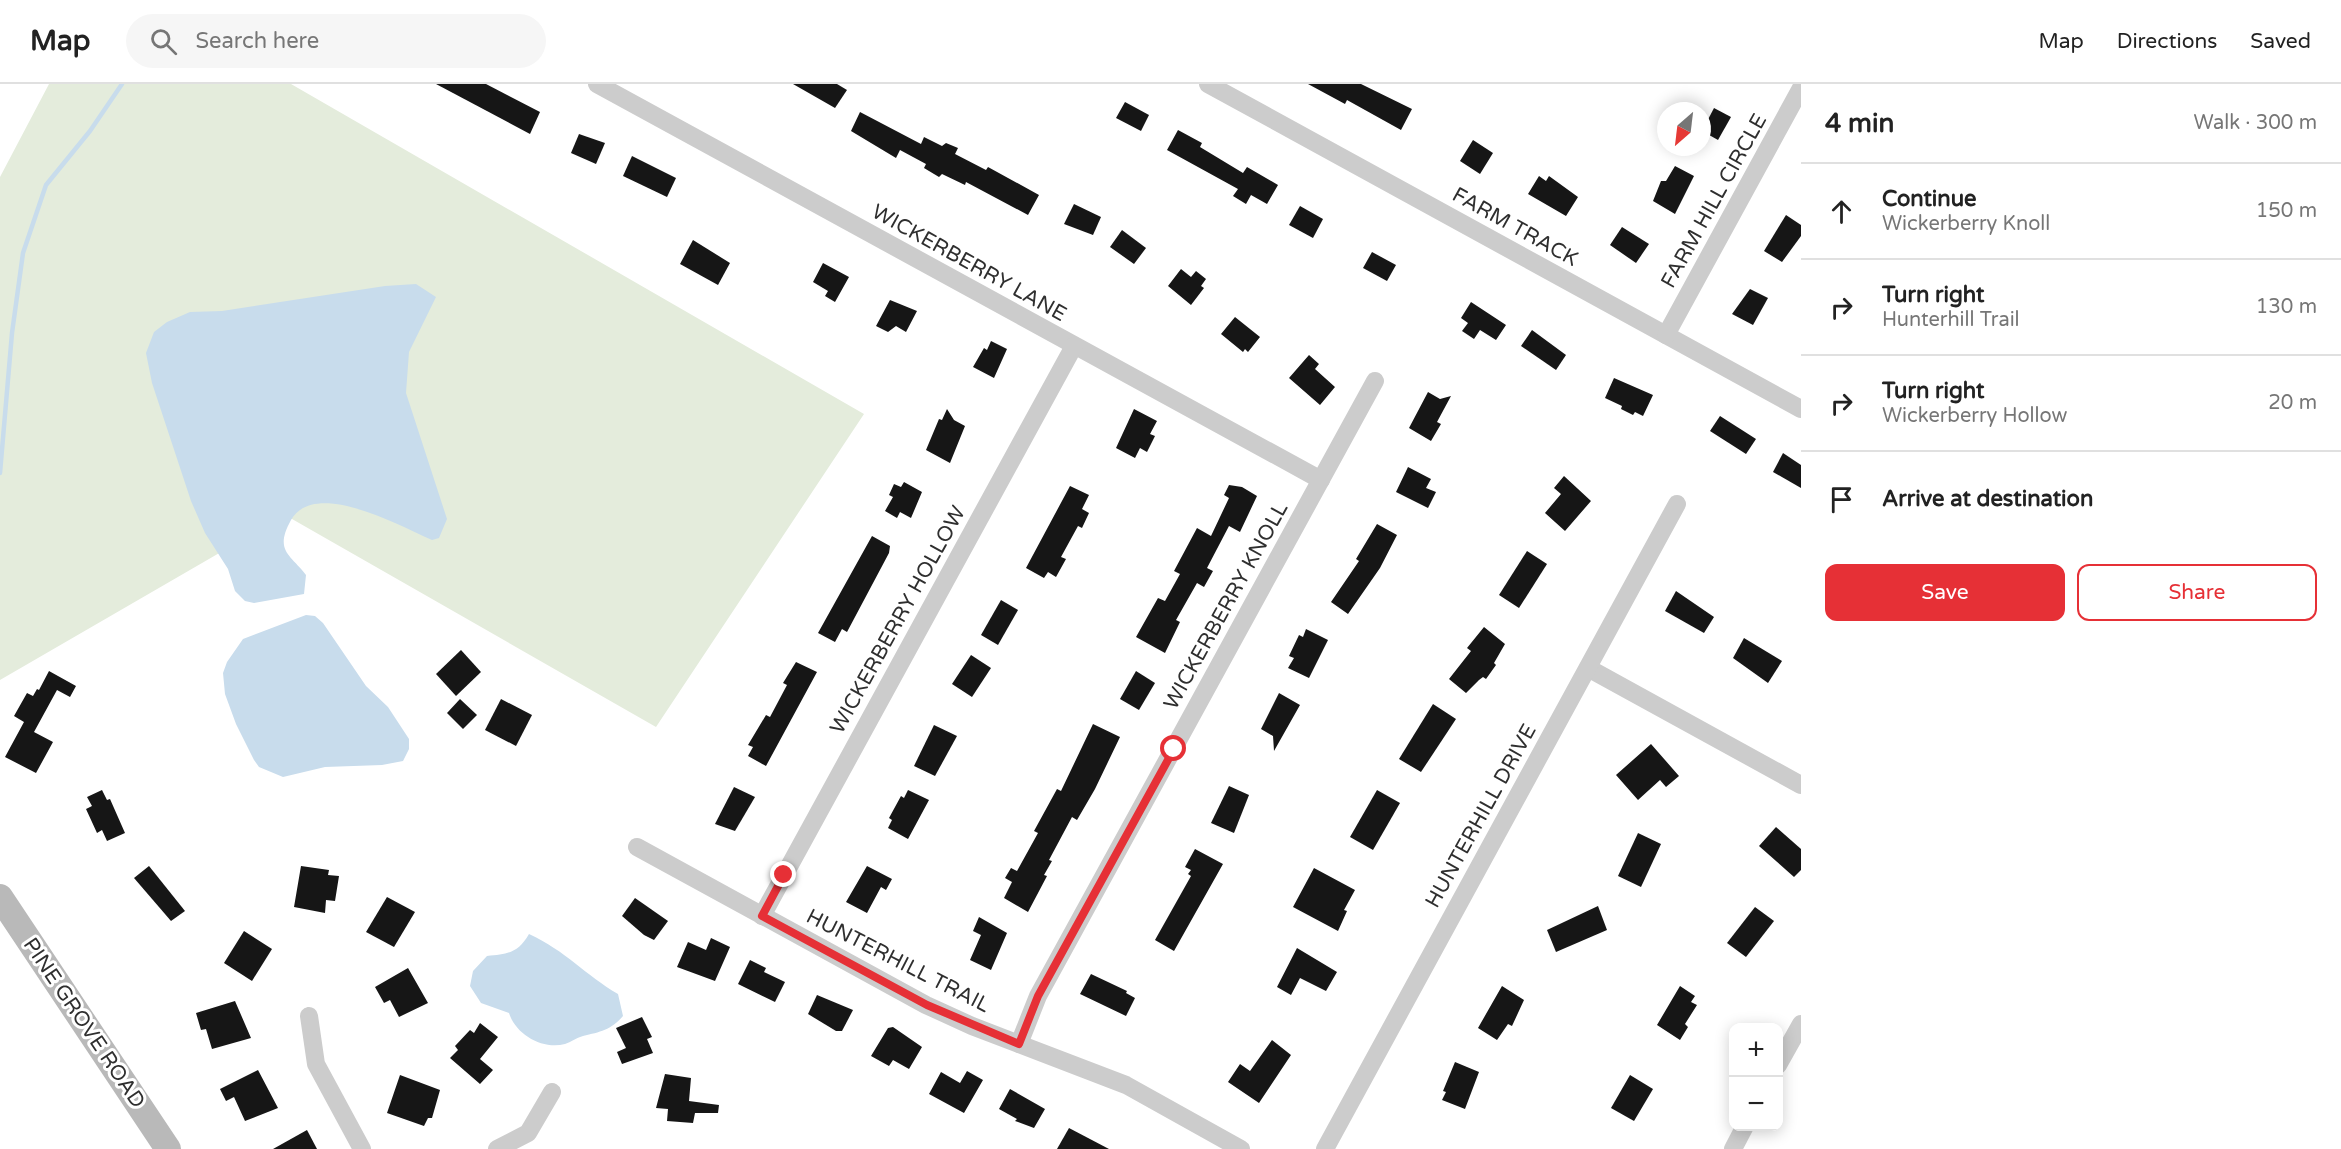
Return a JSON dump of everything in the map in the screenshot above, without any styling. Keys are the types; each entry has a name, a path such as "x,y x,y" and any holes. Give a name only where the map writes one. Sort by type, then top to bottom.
{"main road":[{"name":"PINE GROVE ROAD","path":"0,897 168,1149"}],"street":[{"name":"WICKERBERRY LANE","path":"597,84 1321,480"},
{"name":"FARM TRACK","path":"1214,86 1801,409"},
{"name":"FARM HILL CIRCLE","path":"1666,335 1801,88"},
{"name":"WICKERBERRY HOLLOW","path":"762,916 1074,346"},
{"name":"WICKERBERRY KNOLL","path":"1019,1044 1038,996 1375,381"},
{"name":"HUNTERHILL DRIVE","path":"1325,1149 1677,504"},
{"path":"1587,668 1801,785"},
{"name":"HUNTERHILL TRAIL","path":"637,847 927,1005 1019,1044 1126,1085 1241,1149"},
{"path":"309,1016 316,1064 362,1149"},
{"path":"1783,1058 1801,1024"},
{"path":"497,1149 528,1133 552,1092"},
{"path":"1733,1149 1742,1131"}],"green space":[{"path":"49,84 291,84 864,414 656,727 285,515 0,680 0,177"}],"water":[{"path":"416,284 436,297 409,352 406,393 447,519 439,538 432,540 381,517 338,504 319,504 303,508 291,520 286,530 284,545 290,557 306,575 304,594 254,603 245,601 235,591 228,569 205,533 191,501 152,383 146,353 154,332 167,322 190,312 222,311 385,286"},
{"path":"306,615 315,616 323,623 366,686 388,707 409,739 409,749 403,761 382,765 325,767 283,777 259,767 254,760 236,724 225,694 223,673 227,662 243,639"},
{"path":"529,934 565,955 618,994 623,1016 605,1030 565,1044 548,1045 539,1043 524,1034 509,1013 481,1003 470,986 473,971 487,956 516,949"}],"building":[{"path":"436,84 486,84 540,112 530,134"},
{"path":"793,84 837,84 847,90 835,108"},
{"path":"1308,84 1361,84 1412,109 1401,130 1347,100 1345,104"},
{"path":"1125,102 1149,115 1141,131 1116,118"},
{"path":"1714,108 1731,117 1718,140 1711,136 1711,114"},
{"path":"860,112 921,144 924,137 942,146 946,143 958,148 955,154 986,170 988,167 1039,195 1028,215 966,182 965,185 942,174 939,177 924,168 926,164 900,150 896,158 851,131"},
{"path":"1178,130 1202,143 1200,147 1243,173 1247,167 1278,185 1267,204 1251,195 1246,204 1233,196 1238,189 1167,150"},
{"path":"579,134 605,143 596,164 571,153"},
{"path":"1473,140 1493,153 1480,174 1460,161"},
{"path":"632,156 676,178 667,197 623,176"},
{"path":"1675,166 1694,176 1675,214 1653,201 1661,181 1666,181"},
{"path":"1539,176 1546,181 1549,176 1578,197 1566,216 1528,194"},
{"path":"1074,204 1101,217 1093,235 1064,224"},
{"path":"1300,206 1323,219 1313,238 1289,225"},
{"path":"1786,215 1801,225 1801,236 1782,262 1764,251"},
{"path":"1622,227 1649,244 1636,263 1610,245"},
{"path":"1122,230 1146,248 1134,264 1110,247"},
{"path":"693,240 730,263 718,285 680,264"},
{"path":"1372,252 1396,265 1387,281 1363,268"},
{"path":"823,263 849,277 835,302 825,296 828,291 813,282"},
{"path":"1181,269 1191,277 1196,271 1206,279 1201,286 1204,288 1191,305 1168,286"},
{"path":"1750,289 1768,298 1753,325 1732,314"},
{"path":"890,300 917,311 906,332 896,326 888,332 876,326"},
{"path":"1471,302 1506,325 1496,340 1480,330 1474,339 1462,331 1468,323 1461,318"},
{"path":"1235,317 1260,337 1248,352 1245,349 1243,352 1221,334"},
{"path":"1532,330 1566,355 1556,370 1521,346"},
{"path":"991,341 1007,349 994,378 973,367 984,348 987,350"},
{"path":"1309,355 1319,364 1315,369 1335,387 1320,405 1289,378"},
{"path":"1614,378 1653,395 1643,416 1635,412 1633,415 1621,409 1622,406 1605,398"},
{"path":"1428,392 1440,399 1451,396 1437,422 1441,424 1431,441 1409,428"},
{"path":"947,409 954,420 965,426 950,463 926,450 939,419 942,420"},
{"path":"1134,409 1157,421 1150,434 1155,436 1147,452 1140,448 1135,458 1116,448"},
{"path":"1720,416 1756,439 1746,454 1710,431"},
{"path":"1783,453 1801,465 1801,488 1773,472"},
{"path":"1408,467 1431,479 1426,488 1436,492 1428,508 1396,492"},
{"path":"1564,476 1591,501 1565,531 1545,513 1561,494 1554,488"},
{"path":"904,482 922,492 911,518 900,512 897,518 885,511 893,497 889,495 894,484 901,487"},
{"path":"1229,485 1242,487 1257,496 1240,532 1229,526 1207,568 1213,571 1204,587 1197,583 1176,620 1180,622 1165,653 1136,637 1158,598 1165,601 1180,574 1174,571 1197,528 1211,536 1229,498 1224,495"},
{"path":"1070,486 1089,495 1082,509 1089,513 1082,528 1078,526 1061,557 1066,559 1056,577 1048,572 1044,578 1026,568"},
{"path":"1377,524 1397,535 1380,568 1348,614 1331,602 1359,561 1356,559"},
{"path":"872,536 890,546 889,553 847,632 842,629 835,642 818,633"},
{"path":"1527,551 1547,564 1519,608 1499,595"},
{"path":"1676,591 1714,617 1704,633 1665,611"},
{"path":"1001,600 1018,610 998,645 981,635"},
{"path":"1484,627 1505,644 1494,663 1496,665 1486,679 1483,677 1466,693 1449,679 1471,651 1467,648"},
{"path":"1306,629 1328,640 1309,678 1288,668 1294,658 1289,656 1299,635 1303,637"},
{"path":"1744,638 1782,661 1768,683 1733,658"},
{"path":"461,650 481,672 456,696 436,674"},
{"path":"971,655 991,668 972,697 952,684"},
{"path":"796,662 817,672 766,766 748,756 753,747 748,745 766,715 770,717 787,685 783,683"},
{"path":"49,671 76,686 70,697 57,690 34,732 53,742 36,773 5,757 24,722 14,716 27,693 33,696 37,689 39,690"},
{"path":"1136,671 1155,683 1139,710 1120,699"},
{"path":"1279,693 1300,705 1274,751 1273,736 1261,729"},
{"path":"460,699 477,715 463,729 447,713"},
{"path":"501,699 532,715 516,746 485,730"},
{"path":"1433,704 1456,719 1421,772 1399,759"},
{"path":"1093,724 1120,737 1095,789 1077,820 1072,817 1049,860 1052,861 1044,875 1047,876 1028,912 1004,898 1012,882 1005,878 1011,868 1017,871 1038,833 1034,831 1057,789 1061,791"},
{"path":"934,725 957,736 935,776 914,766"},
{"path":"1651,744 1679,776 1666,787 1660,780 1638,800 1616,775"},
{"path":"1229,786 1249,795 1234,833 1211,823"},
{"path":"734,787 755,797 735,831 715,824"},
{"path":"102,790 107,800 110,799 125,833 107,841 102,830 97,833 86,809 92,806 87,797"},
{"path":"908,790 929,800 908,839 888,828 892,820 889,818 901,796 904,798"},
{"path":"1377,790 1400,803 1373,850 1350,837"},
{"path":"1776,827 1801,849 1801,870 1794,877 1759,846"},
{"path":"1638,833 1661,844 1641,887 1618,876"},
{"path":"1195,849 1223,864 1174,951 1155,940 1191,876 1188,874 1191,870 1185,867"},
{"path":"149,866 185,911 171,921 134,878"},
{"path":"301,866 329,870 328,875 339,876 335,901 326,900 325,913 294,907"},
{"path":"867,866 892,879 886,890 881,887 867,913 846,902"},
{"path":"1314,868 1355,890 1344,910 1347,911 1338,931 1293,907"},
{"path":"387,897 415,912 394,947 366,932"},
{"path":"635,898 668,921 654,940 644,935 622,916"},
{"path":"1598,906 1607,930 1556,952 1547,930"},
{"path":"1755,907 1774,921 1746,957 1727,943"},
{"path":"979,917 1007,933 991,970 970,960 981,935 973,931"},
{"path":"244,931 272,949 252,981 224,963"},
{"path":"711,938 730,947 715,981 677,967 688,942 706,950"},
{"path":"1297,948 1337,972 1326,991 1300,978 1291,995 1277,987"},
{"path":"750,960 766,968 764,972 785,982 775,1002 738,984"},
{"path":"408,968 428,1003 399,1017 390,1000 384,1003 375,987"},
{"path":"1091,974 1127,991 1126,993 1135,998 1126,1016 1080,994"},
{"path":"1502,986 1524,1000 1512,1026 1508,1024 1497,1040 1478,1028"},
{"path":"1680,986 1695,996 1691,1002 1697,1005 1685,1024 1688,1027 1680,1040 1657,1025"},
{"path":"817,995 853,1010 842,1031 836,1031 808,1014"},
{"path":"235,1001 251,1038 212,1049 206,1029 201,1030 196,1013"},
{"path":"642,1017 652,1037 647,1039 653,1053 622,1064 617,1052 626,1048 616,1028"},
{"path":"480,1023 498,1037 480,1059 493,1070 480,1084 450,1058 458,1050 455,1046 470,1030 474,1033"},
{"path":"893,1027 922,1047 909,1069 893,1060 889,1066 871,1056 888,1028"},
{"path":"1272,1040 1291,1055 1259,1103 1228,1082 1240,1064 1250,1071"},
{"path":"1455,1062 1479,1072 1465,1109 1442,1100 1446,1092 1443,1091"},
{"path":"258,1070 278,1108 245,1121 234,1097 226,1101 220,1089"},
{"path":"967,1071 983,1080 964,1113 929,1094 941,1072 960,1083"},
{"path":"665,1074 691,1078 689,1101 719,1105 718,1113 695,1113 693,1123 667,1121 668,1109 656,1108"},
{"path":"400,1075 440,1090 432,1118 428,1118 424,1126 387,1113"},
{"path":"1630,1075 1653,1089 1634,1121 1611,1108"},
{"path":"1010,1089 1045,1109 1034,1128 1015,1121 1017,1119 999,1109"},
{"path":"1069,1128 1109,1149 1057,1149"},
{"path":"307,1130 317,1149 273,1149"}],"waterway":[{"path":"0,473 12,333 23,253 46,185 90,131 122,84"}],"route":[{"path":"784,875 762,916 927,1005 1019,1044 1038,996 1174,749"}]}
